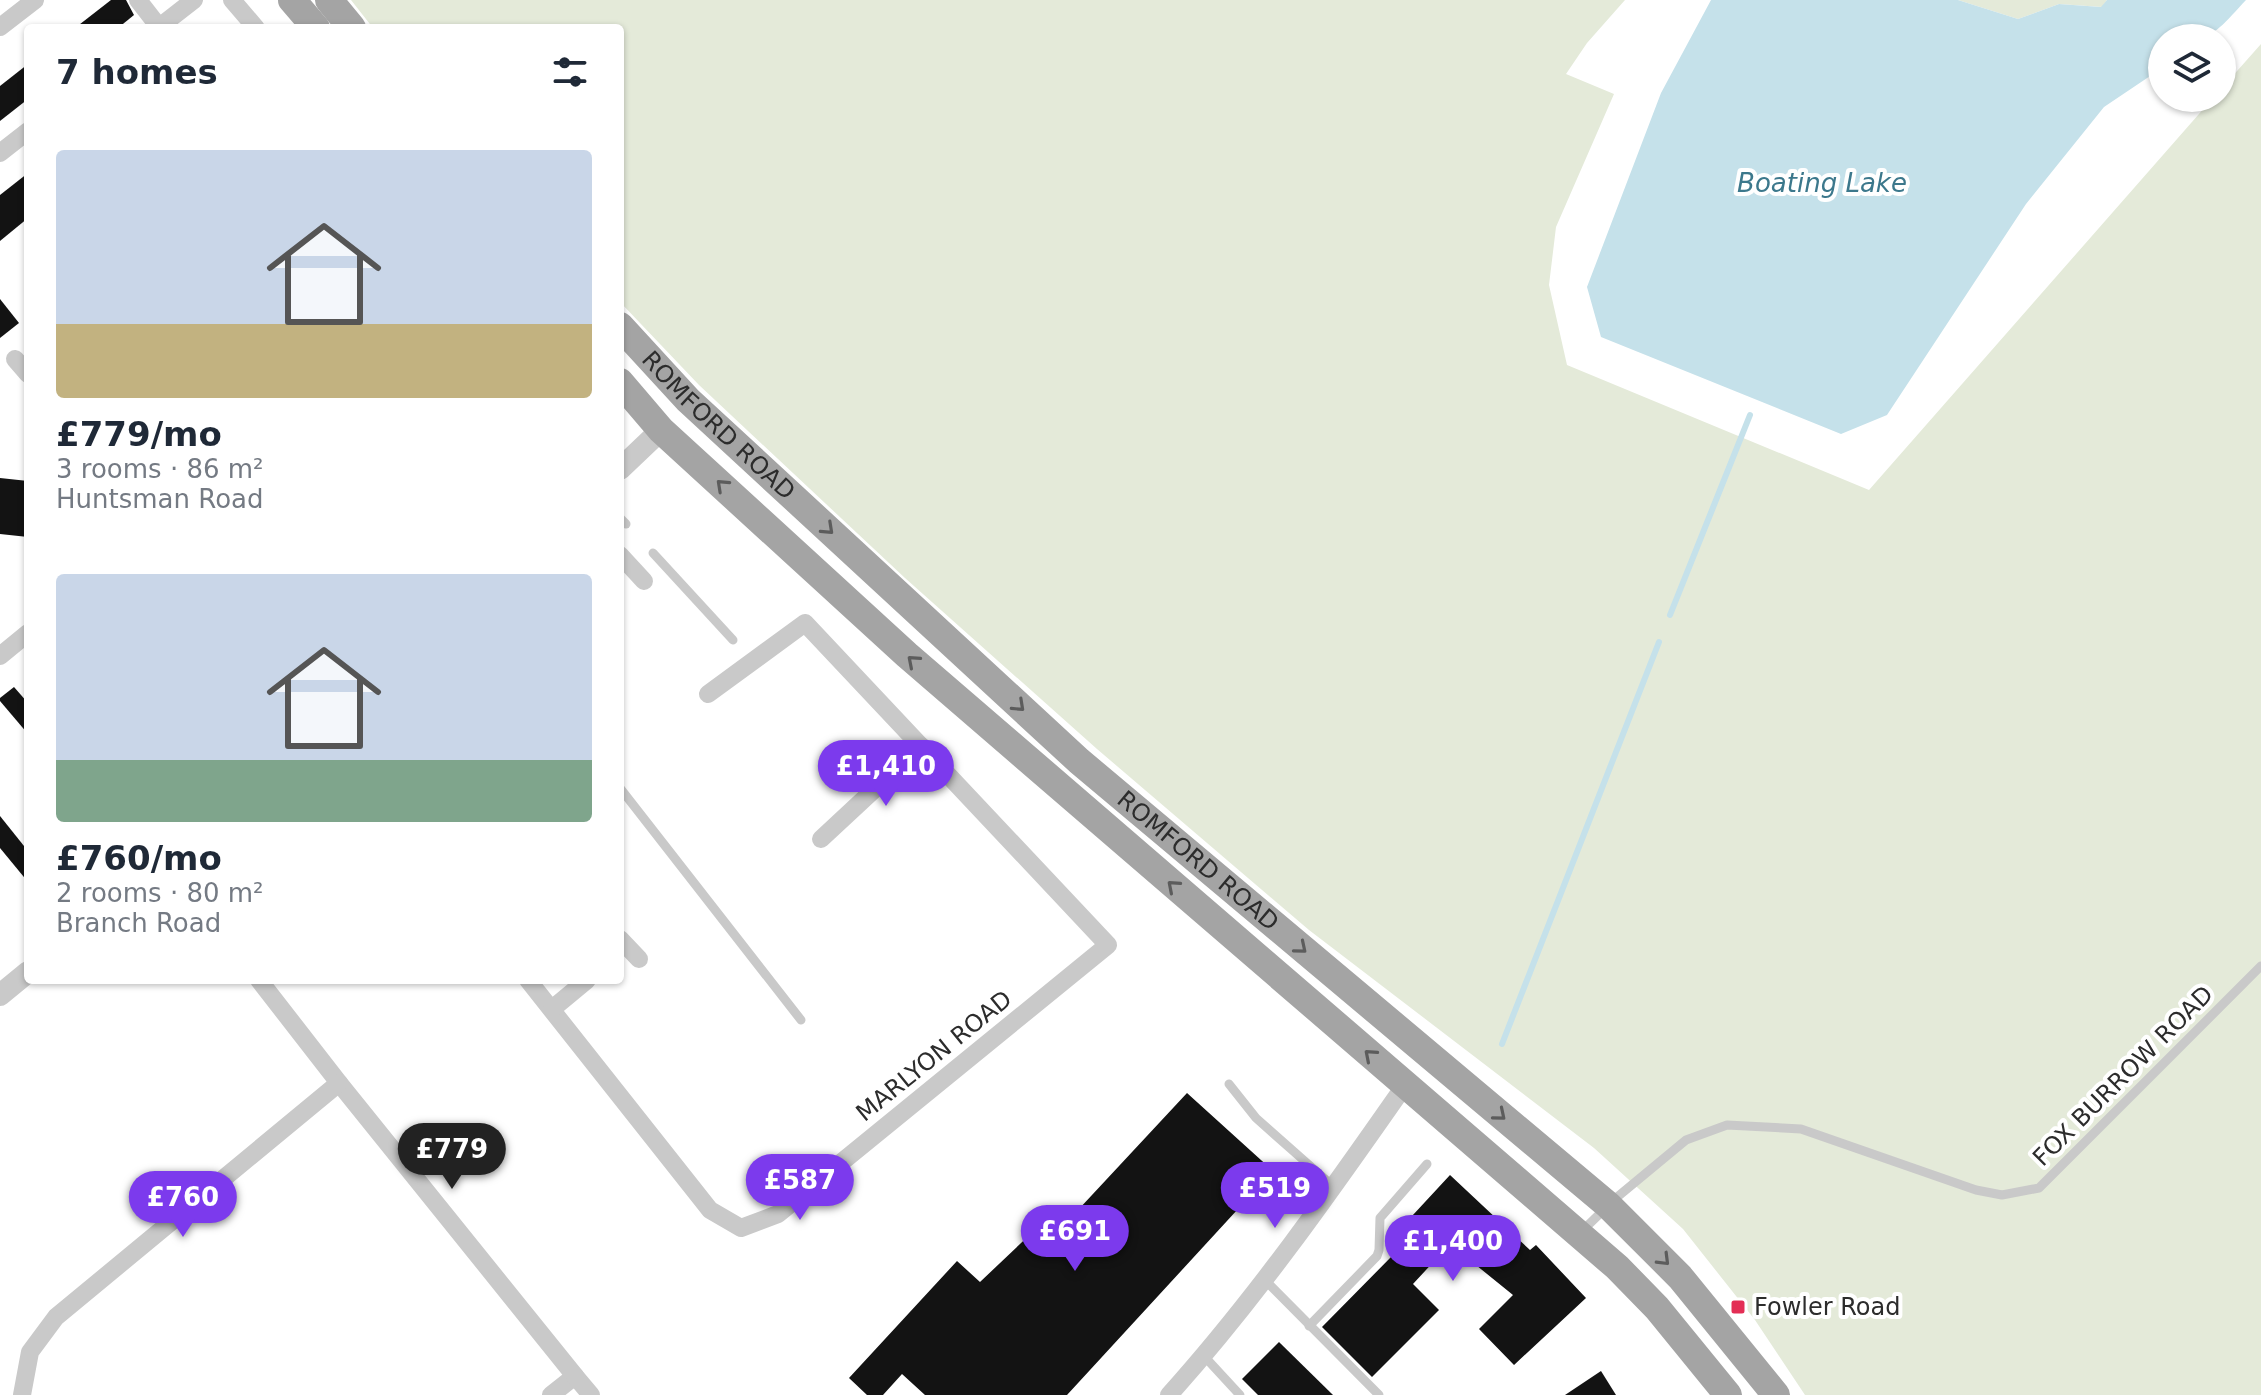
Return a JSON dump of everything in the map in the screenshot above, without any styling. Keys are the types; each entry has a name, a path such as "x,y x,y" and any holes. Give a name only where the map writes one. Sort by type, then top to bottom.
{"main road":[{"path":"292,0 313,24"},
{"path":"329,0 349,24"},
{"name":"ROMFORD ROAD","path":"624,330 688,400 1079,761 1608,1205 1680,1277 1776,1395"},
{"name":"ROMFORD ROAD","path":"624,387 661,430 907,655 1579,1233 1657,1308 1728,1395"},
{"path":"661,430 688,400"}],"street":[{"path":"0,27 35,0"},
{"path":"138,0 156,24"},
{"path":"164,24 194,0"},
{"path":"232,0 253,24"},
{"path":"0,153 24,134"},
{"path":"15,359 24,369"},
{"path":"624,465 661,430"},
{"path":"624,559 644,581"},
{"path":"708,694 805,623 921,746 821,839"},
{"path":"0,656 24,636"},
{"name":"MARLYON ROAD","path":"531,984 710,1210 741,1228 778,1214 1108,945 921,746"},
{"path":"0,995 24,975"},
{"path":"262,984 591,1395"},
{"path":"552,1009 582,984"},
{"path":"22,1395 30,1352 56,1317 339,1083"},
{"path":"1169,1395 1264,1279 1334,1187 1405,1085"},
{"path":"551,1395 575,1376"}],"lane":[{"path":"653,553 733,640"},
{"path":"624,793 801,1020"},
{"name":"FOX BURROW ROAD","path":"1579,1233 1686,1140 1727,1125 1801,1129 1989,1193 2002,1195 2039,1188 2261,966"},
{"path":"1229,1084 1256,1118 1334,1187"},
{"path":"1309,1326 1377,1256 1380,1218 1427,1164"},
{"path":"1264,1279 1379,1395"},
{"path":"1204,1356 1240,1395"}],"green space":[{"path":"351,0 1625,0 1587,43 1566,74 1614,94 1556,227 1549,285 1567,365 1869,490 2201,112 2236,112 2236,72 2261,44 2261,1395 1805,1395 1755,1320 1683,1229 1594,1148 1309,930 1097,749 905,578 699,385 624,306 624,24 370,24"},
{"path":"1958,0 2107,0 2102,7 2059,4 2018,19"}],"water":[{"name":"Boating Lake","path":"1711,0 1958,0 2018,19 2059,4 2101,7 2107,0 2246,0 2223,24 2148,24 2148,77 2104,107 2026,204 1887,415 1841,434 1601,337 1587,287 1661,93"}],"building":[{"path":"111,0 126,0 134,15 123,24 80,24"},
{"path":"24,67 24,102 0,121 0,86"},
{"path":"24,176 24,221 0,241 0,195"},
{"path":"0,299 19,323 0,338"},
{"path":"0,478 24,481 24,537 0,534"},
{"path":"14,687 24,698 24,729 0,701"},
{"path":"0,816 24,846 24,877 0,848"},
{"path":"1187,1093 1273,1171 1067,1395 925,1395 902,1374 883,1395 867,1395 849,1378 957,1261 980,1282 1038,1227 1051,1239"},
{"path":"1450,1175 1530,1250 1536,1245 1586,1298 1514,1365 1479,1329 1513,1295 1450,1244 1413,1284 1439,1310 1372,1377 1322,1327 1393,1255 1387,1243"},
{"path":"1279,1342 1333,1395 1258,1395 1242,1379"},
{"path":"1601,1371 1616,1395 1565,1395"}],"waterway":[{"path":"1670,615 1750,415"},
{"path":"1502,1044 1659,642"}],"place":[{"name":"Fowler Road","path":"1738,1307"}]}
